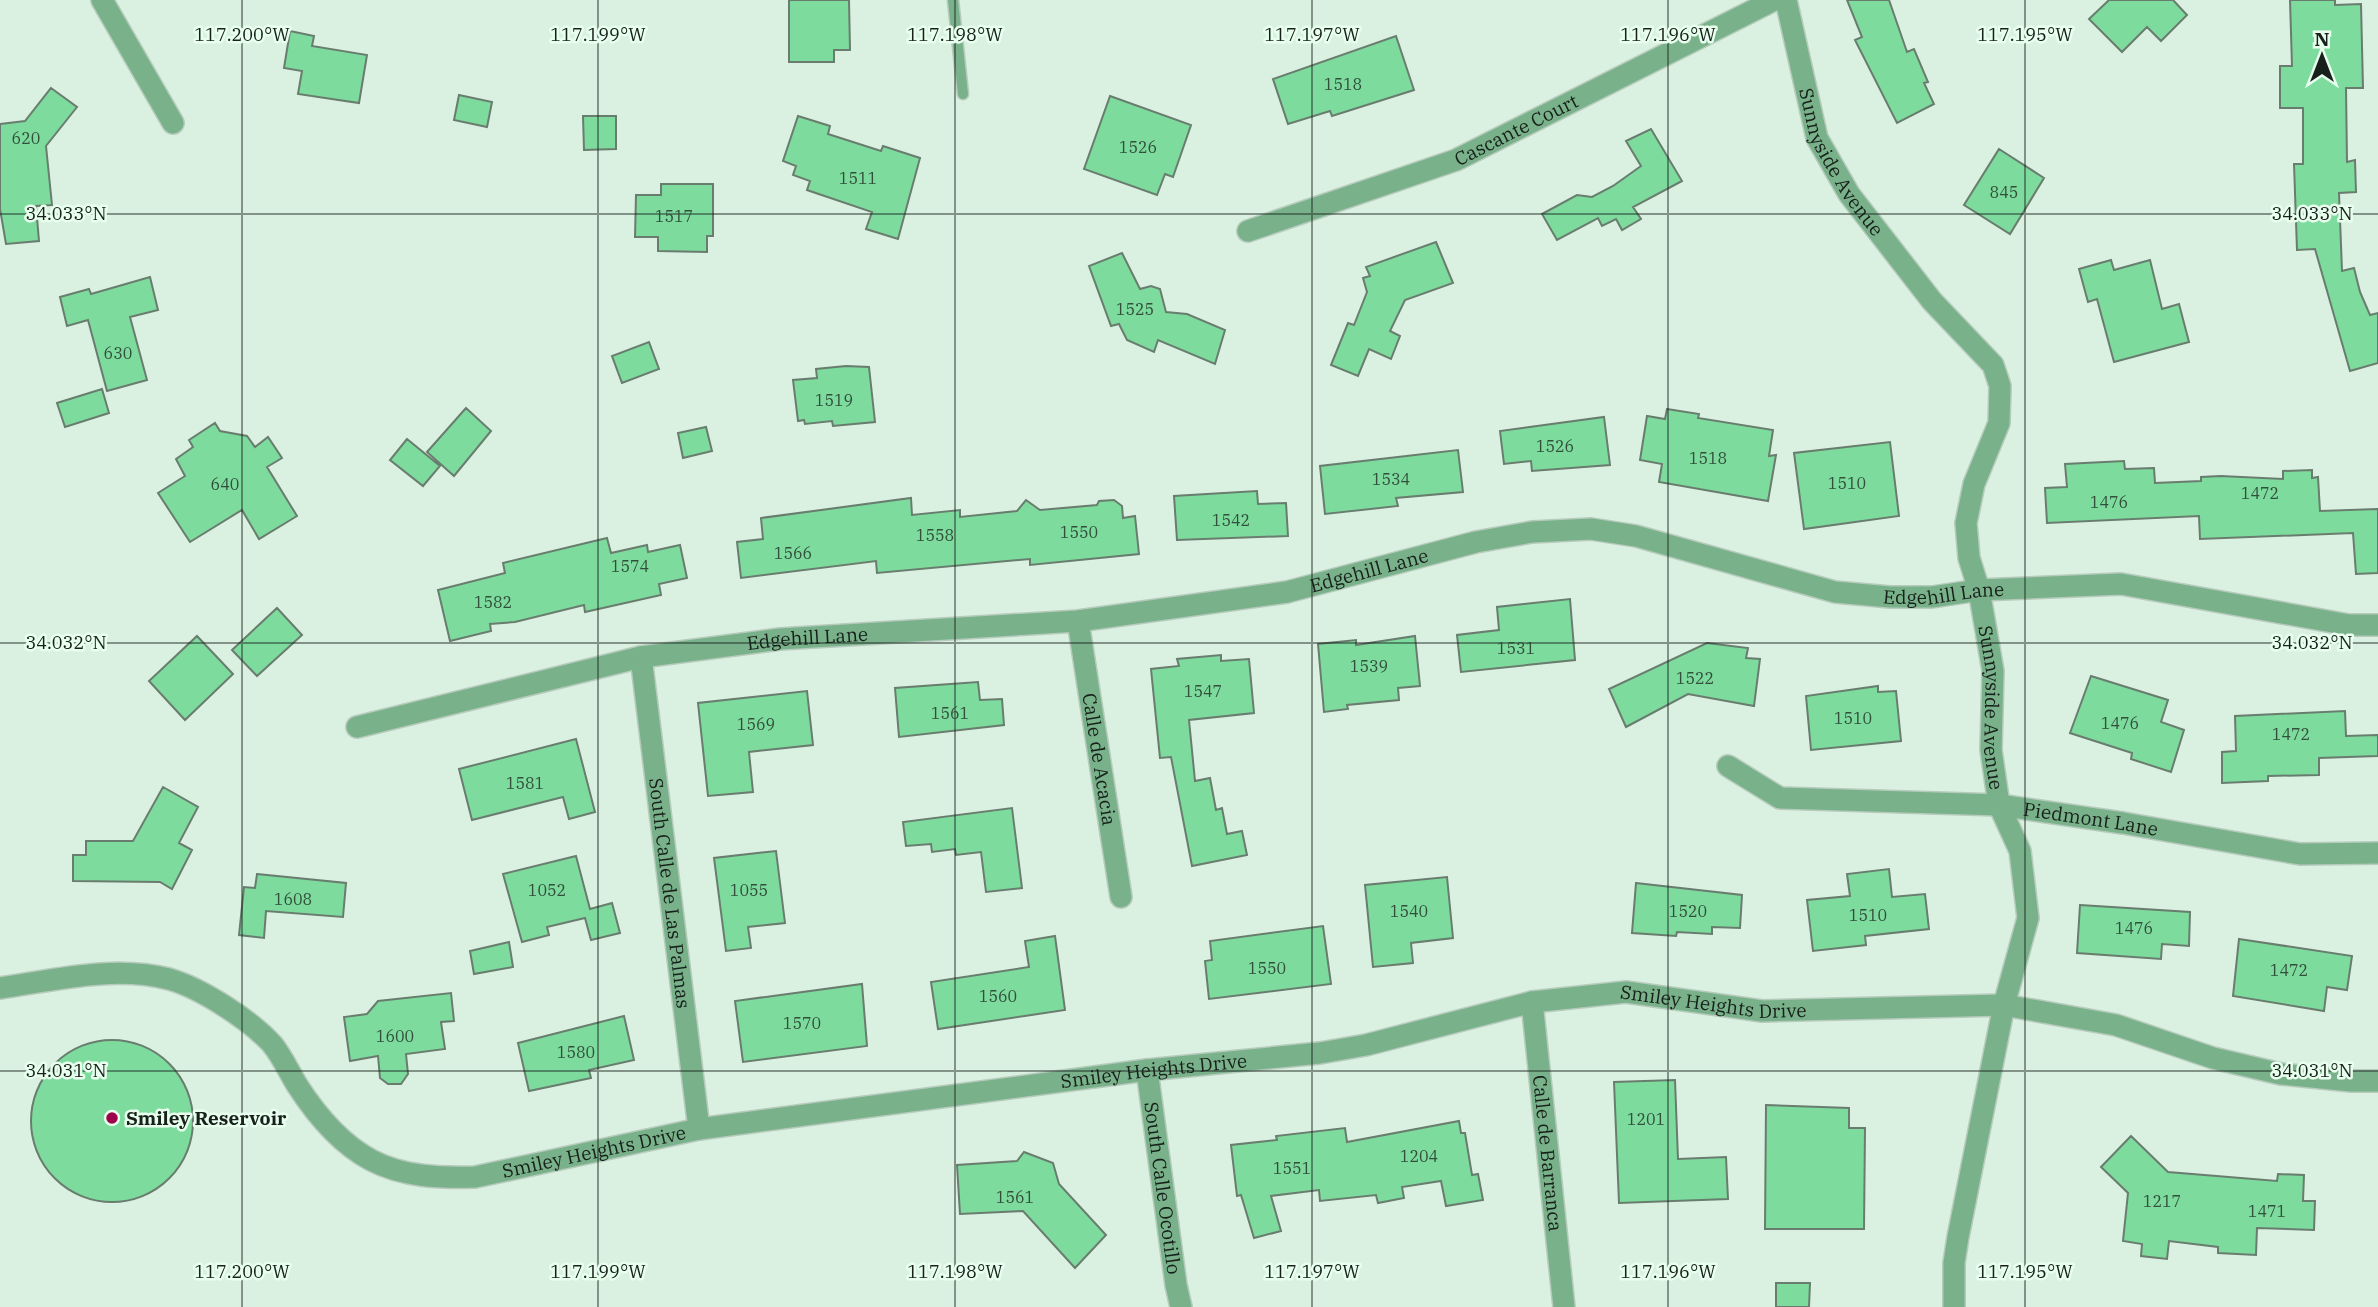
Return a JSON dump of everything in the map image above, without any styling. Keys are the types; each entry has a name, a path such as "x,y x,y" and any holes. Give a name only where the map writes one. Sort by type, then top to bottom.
{"street":[{"path":"102,0 173,123"},
{"name":"Cascante Court","path":"1248,231 1456,160 1774,0"},
{"name":"Sunnyside Avenue","path":"1786,0 1817,138 1849,194 1932,301 1993,365 2000,386 1999,423 1975,484 1966,523 1969,558 1979,590 1993,671 1991,750 1999,805 2020,851 2028,918 2004,1004 1958,1237 1954,1263 1954,1307"},
{"name":"Edgehill Lane","path":"357,727 641,657 780,639 1078,621 1287,592 1476,542 1532,532 1591,529 1636,536 1835,592 1890,597 1932,597 1979,590 2121,584 2349,625 2378,625"},
{"name":"Calle de Acacia","path":"1078,621 1121,897"},
{"name":"South Calle de Las Palmas","path":"641,657 699,1129"},
{"name":"Piedmont Lane","path":"1728,766 1780,798 1999,805 2123,823 2300,854 2378,853"},
{"name":"Smiley Heights Drive","path":"0,988 86,975 116,974 171,980 197,991 240,1017 272,1045 307,1100 338,1136 371,1160 402,1171 437,1178 475,1177 699,1129 1147,1070 1320,1053 1366,1045 1532,1002 1626,992 1762,1011 2004,1004 2116,1025 2213,1058 2281,1074 2378,1081"},
{"name":"Calle de Barranca","path":"1532,1002 1564,1307"},
{"name":"South Calle Ocotillo","path":"1147,1070 1181,1307"}],"lane":[{"path":"953,0 963,94"}],"building":[{"path":"789,0 849,0 850,50 834,50 834,62 789,62"},
{"path":"1847,0 1889,0 1907,52 1914,49 1928,82 1924,83 1934,104 1897,123 1855,40 1862,37"},
{"path":"2109,0 2173,0 2187,15 2161,41 2147,27 2122,52 2089,19"},
{"path":"2290,0 2335,0 2335,5 2361,4 2363,88 2346,88 2347,162 2355,160 2356,192 2339,193 2342,271 2354,268 2370,315 2378,313 2378,363 2350,371 2315,249 2297,250 2294,164 2303,164 2303,108 2280,108 2280,66 2292,66"},
{"path":"290,31 314,36 312,46 367,55 359,103 298,94 302,71 284,68"},
{"path":"1396,36 1414,90 1332,116 1330,111 1288,124 1273,79"},
{"path":"51,88 77,107 46,146 52,205 36,206 39,241 6,244 0,209 0,124 25,121"},
{"path":"459,95 492,102 487,127 454,120"},
{"path":"1110,96 1191,125 1173,177 1165,174 1157,195 1084,169"},
{"path":"583,116 616,116 616,149 584,150"},
{"path":"798,116 830,126 828,134 881,151 883,146 920,158 898,239 866,229 872,212 807,190 810,181 793,175 796,166 783,161"},
{"path":"1651,129 1682,181 1633,207 1641,219 1622,230 1616,219 1602,226 1598,218 1557,240 1542,214 1577,195 1592,197 1641,166 1626,141"},
{"path":"1999,149 2044,178 2010,234 1964,205"},
{"path":"661,184 713,184 713,236 707,236 707,252 658,251 658,237 635,237 636,195 661,195"},
{"path":"1436,242 1453,283 1405,300 1390,331 1400,336 1391,359 1369,349 1358,376 1331,365 1348,323 1354,325 1367,292 1363,278 1370,276 1366,267"},
{"path":"1122,253 1140,289 1151,286 1160,289 1166,312 1187,314 1225,330 1215,364 1158,340 1154,352 1127,340 1119,324 1111,326 1089,266"},
{"path":"2111,260 2114,270 2150,260 2162,309 2179,304 2189,342 2114,362 2097,299 2088,302 2079,269"},
{"path":"150,277 158,310 130,317 147,380 107,391 88,320 67,326 60,297 89,289 91,294"},
{"path":"649,342 659,369 622,383 612,356"},
{"path":"869,367 875,422 833,426 832,421 805,424 804,420 798,421 793,380 817,378 816,369"},
{"path":"102,389 109,413 65,427 57,403"},
{"path":"466,408 491,431 454,476 427,452"},
{"path":"1667,409 1699,414 1698,418 1773,430 1769,456 1776,455 1768,501 1659,482 1662,464 1640,460 1647,416 1665,419"},
{"path":"1604,417 1610,465 1532,471 1531,461 1504,464 1500,431"},
{"path":"215,423 220,431 247,436 255,447 268,437 282,458 267,467 297,516 259,539 242,510 190,542 158,493 185,476 176,459 193,447 189,440"},
{"path":"706,427 712,451 683,458 678,433"},
{"path":"407,439 440,466 423,486 390,460"},
{"path":"1890,442 1899,516 1804,529 1794,453"},
{"path":"1458,450 1463,492 1396,498 1398,506 1325,514 1320,466"},
{"path":"2124,461 2125,469 2154,468 2155,483 2201,481 2201,477 2221,476 2283,479 2283,471 2312,470 2312,478 2318,477 2320,511 2378,509 2378,573 2356,574 2353,533 2200,539 2199,516 2047,523 2045,488 2067,487 2065,464"},
{"path":"1257,491 1258,504 1286,503 1288,536 1177,540 1174,496"},
{"path":"911,498 912,515 960,510 960,517 1017,511 1026,500 1040,510 1097,505 1099,501 1114,500 1122,506 1123,518 1135,516 1139,554 1030,565 1030,559 877,573 876,561 741,578 737,542 763,539 761,518"},
{"path":"607,538 611,553 647,545 648,552 680,545 687,578 659,584 661,595 585,612 584,605 515,622 490,624 491,631 450,641 438,590 505,573 503,563"},
{"path":"1570,599 1575,660 1461,672 1457,635 1499,630 1497,607"},
{"path":"277,608 302,635 257,676 232,650"},
{"path":"197,636 233,674 185,720 149,681"},
{"path":"1415,636 1420,686 1398,688 1399,700 1347,705 1348,709 1324,712 1318,644 1356,640 1356,645"},
{"path":"1707,643 1748,648 1746,658 1760,659 1754,706 1688,694 1626,727 1609,689"},
{"path":"1221,655 1221,661 1249,659 1254,713 1189,720 1195,781 1210,778 1216,810 1222,808 1227,834 1242,831 1247,855 1192,866 1171,757 1160,758 1151,669 1179,666 1177,659"},
{"path":"2091,676 2168,700 2161,722 2184,730 2171,772 2131,759 2132,753 2070,733"},
{"path":"978,682 980,700 1002,699 1004,725 899,737 895,688"},
{"path":"1878,686 1878,692 1896,691 1901,741 1811,750 1806,696"},
{"path":"807,691 813,745 749,752 753,792 708,796 698,703"},
{"path":"2345,711 2346,736 2378,735 2378,756 2319,758 2319,775 2268,776 2268,781 2222,783 2222,752 2236,751 2235,716"},
{"path":"576,739 595,812 569,819 563,797 472,820 459,769"},
{"path":"163,787 198,807 179,843 192,850 172,889 160,882 73,881 73,855 86,855 86,841 133,841"},
{"path":"1012,808 1022,888 986,892 981,852 956,855 955,849 932,852 931,844 906,846 903,822"},
{"path":"776,851 785,923 748,927 751,948 726,951 714,858"},
{"path":"576,856 590,909 612,903 620,933 591,940 585,918 547,927 549,935 522,942 503,874"},
{"path":"1889,869 1892,897 1925,894 1929,929 1865,936 1866,945 1813,951 1807,900 1850,896 1847,874"},
{"path":"257,874 346,883 343,917 266,911 264,938 239,935 244,887 255,888"},
{"path":"1447,877 1453,938 1411,943 1413,963 1373,967 1365,885"},
{"path":"1636,883 1742,895 1740,928 1712,927 1712,934 1677,932 1676,936 1632,933"},
{"path":"2080,905 2190,912 2189,946 2162,944 2161,959 2077,953"},
{"path":"1323,926 1331,984 1209,999 1205,961 1212,960 1210,941"},
{"path":"1055,936 1065,1010 938,1029 931,982 1029,967 1025,941"},
{"path":"2239,939 2352,956 2347,990 2327,987 2324,1011 2233,996"},
{"path":"509,942 513,967 474,974 470,951"},
{"path":"862,984 867,1046 743,1062 735,1001"},
{"path":"451,993 454,1021 441,1022 445,1049 406,1054 408,1074 401,1084 388,1084 380,1078 378,1056 350,1061 344,1017 367,1014 378,1001"},
{"path":"624,1016 634,1060 589,1070 591,1078 529,1091 518,1043"},
{"name":"Smiley Reservoir","path":"112,1040 143,1046 170,1063 187,1090 193,1121 187,1152 170,1179 143,1196 112,1202 81,1196 54,1179 37,1152 31,1121 37,1090 54,1063 81,1046"},
{"path":"1675,1080 1678,1159 1726,1157 1728,1199 1619,1203 1614,1082"},
{"path":"1766,1105 1849,1108 1849,1128 1865,1128 1864,1229 1765,1229"},
{"path":"1459,1121 1461,1133 1465,1133 1472,1175 1478,1174 1483,1200 1446,1206 1441,1181 1402,1187 1404,1198 1378,1203 1376,1195 1320,1201 1319,1190 1271,1196 1281,1231 1254,1238 1241,1195 1237,1196 1231,1145 1277,1140 1276,1136 1345,1128 1347,1142"},
{"path":"2131,1136 2168,1172 2277,1181 2278,1174 2304,1175 2303,1201 2315,1201 2314,1230 2257,1228 2256,1255 2218,1253 2218,1247 2169,1241 2167,1259 2141,1256 2142,1244 2123,1241 2128,1193 2101,1167"},
{"path":"1024,1152 1053,1163 1059,1184 1106,1235 1075,1268 1023,1211 960,1214 957,1165 1017,1161"},
{"path":"1776,1283 1810,1283 1809,1307 1776,1307"}],"place":[{"name":"Smiley Reservoir","path":"112,1118"}]}
